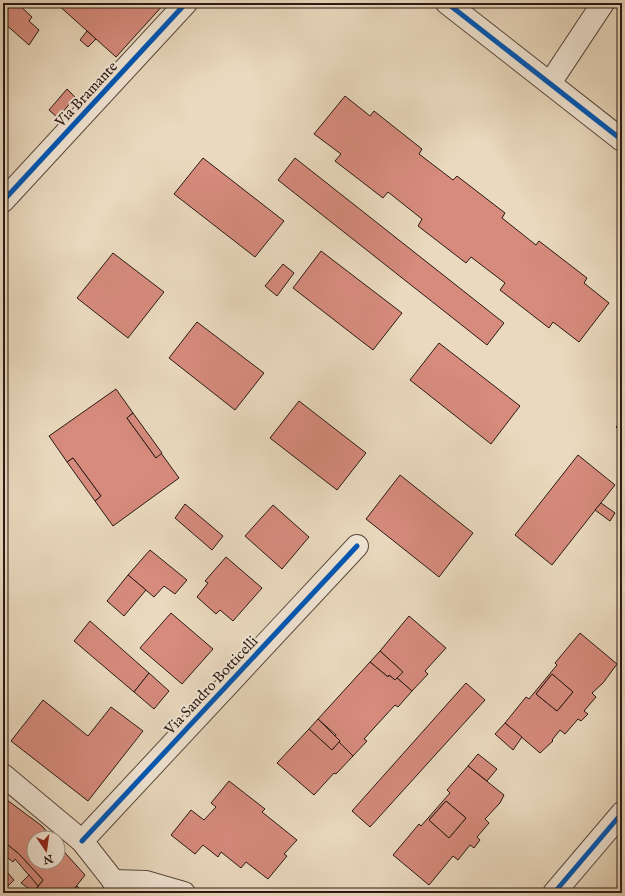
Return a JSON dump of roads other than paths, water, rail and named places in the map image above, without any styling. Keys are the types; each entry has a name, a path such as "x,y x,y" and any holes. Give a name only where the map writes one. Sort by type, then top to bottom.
{"street":[{"name":"Via Bramante","path":"3,201 186,3"},
{"path":"447,3 622,140"},
{"path":"550,83 603,3"},
{"name":"Via Sandro Botticelli","path":"82,841 357,546"},
{"path":"3,775 82,841 118,887 146,882 184,893"},
{"path":"554,893 622,813"}]}
